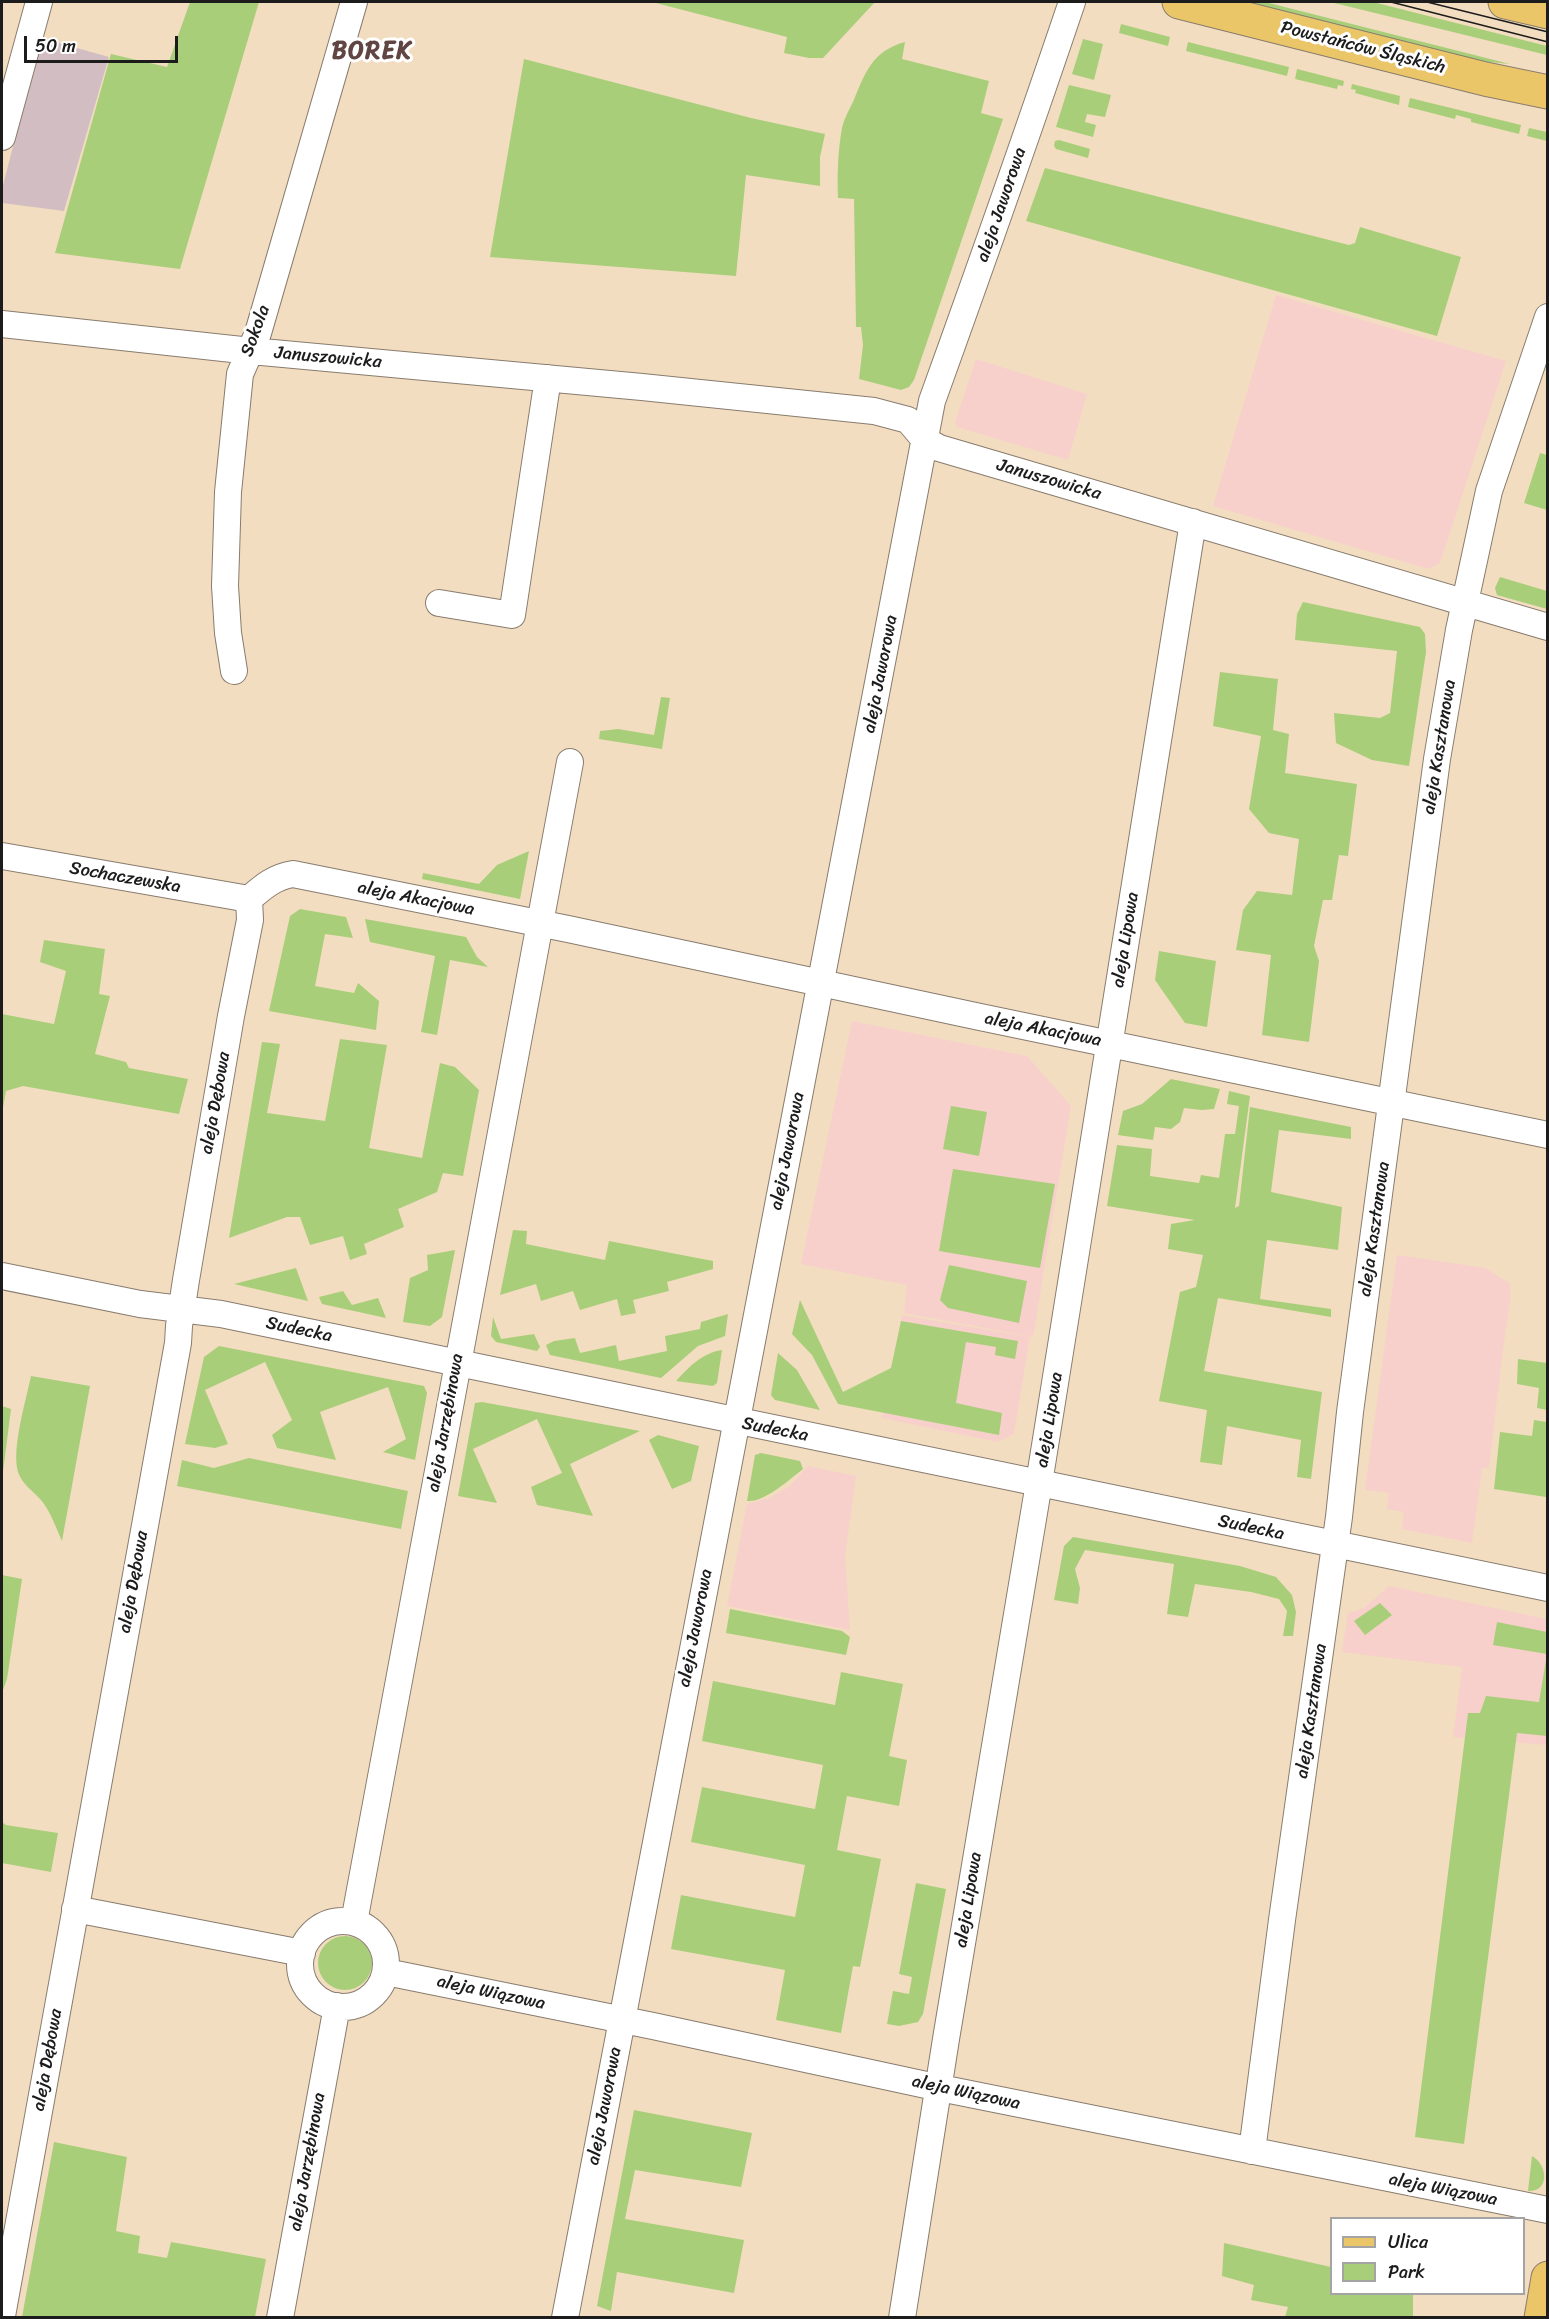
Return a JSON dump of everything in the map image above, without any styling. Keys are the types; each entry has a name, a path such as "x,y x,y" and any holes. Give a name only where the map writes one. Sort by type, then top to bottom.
{"main road":[{"name":"Powstańców Śląskich","path":"1179,2 1474,76 1548,92"},
{"path":"1505,2 1548,12"},
{"path":"1541,2318 1548,2278"}],"street":[{"path":"2,137 39,2"},
{"name":"Sokola","path":"234,671 228,633 225,539 239,379 261,322 354,2"},
{"name":"aleja Jaworowa","path":"565,2318 932,401 1003,206 1072,2"},
{"name":"aleja Kasztanowa","path":"1252,2151 1437,759 1465,602 1489,491 1548,317"},
{"name":"Januszowicka","path":"2,324 250,351 874,411 908,420 925,440 939,448 1548,627"},
{"path":"439,603 513,615 548,378"},
{"name":"aleja Lipowa","path":"902,2318 956,1980 1040,1483 1193,522"},
{"path":"539,924 570,762"},
{"name":"Sochaczewska","path":"2,856 249,900"},
{"name":"aleja Akacjowa","path":"249,900 263,886 293,874 1548,1135"},
{"name":"aleja Dębowa","path":"2,2316 178,1344 231,1016 250,920 249,900"},
{"name":"aleja Jarzębinowa","path":"354,1922 539,924"},
{"name":"Sudecka","path":"2,1276 133,1303 221,1314 1548,1588"},
{"path":"75,1909 302,1953"},
{"path":"337,1921 354,1922 374,1933 382,1944 386,1958 386,1972 376,1993 367,2001 355,2006 337,2006 320,2000 310,1992 303,1980 302,1953 314,1932 324,1925 337,1921"},
{"name":"aleja Wiązowa","path":"386,1972 940,2088 1548,2210"},
{"name":"aleja Jarzębinowa","path":"280,2318 337,2006"}],"shaded area":[{"path":"41,38 109,57 64,211 2,203 2,189"},
{"path":"1276,295 1506,361 1440,563 1429,569 1213,506"},
{"path":"976,359 1087,394 1068,460 957,427 955,422"},
{"path":"852,1021 1027,1056 1071,1106 1033,1337 904,1313 907,1285 801,1264"},
{"path":"1397,1255 1486,1268 1510,1284 1510,1301 1489,1468 1482,1468 1472,1543 1402,1529 1404,1512 1387,1509 1389,1493 1365,1490"},
{"path":"902,1315 1030,1337 1014,1434 998,1442 882,1418"},
{"path":"808,1466 856,1476 845,1556 850,1630 727,1606 747,1504 769,1498 790,1486"},
{"path":"1389,1586 1547,1619 1547,1745 1453,1737 1462,1667 1342,1652 1348,1613 1364,1608"}],"green space":[{"path":"190,2 259,2 180,269 55,253 111,54 167,67"},
{"path":"652,2 875,2 823,58 809,58 784,53 787,37"},
{"path":"1227,2 1265,2 1510,64 1479,61"},
{"path":"1330,2 1373,2 1547,46 1547,55"},
{"path":"1121,24 1170,37 1168,46 1119,33"},
{"path":"1083,39 1103,44 1094,80 1072,74"},
{"path":"905,42 902,59 989,81 981,113 1003,119 914,380 909,387 901,390 859,379 863,345 861,327 856,327 854,199 838,198 838,181 842,128 866,73 877,57"},
{"path":"1188,42 1289,67 1287,76 1186,51"},
{"path":"524,59 751,118 825,134 820,157 820,186 746,175 736,276 490,257"},
{"path":"1297,69 1344,81 1343,86 1338,85 1337,89 1295,79"},
{"path":"1352,84 1400,96 1399,105 1355,93 1356,90 1351,89"},
{"path":"1069,85 1111,95 1105,117 1087,114 1085,122 1096,125 1093,137 1056,127"},
{"path":"1410,98 1521,125 1519,134 1471,122 1471,119 1456,115 1455,119 1408,107"},
{"path":"1529,128 1547,132 1547,141 1527,136"},
{"path":"1059,140 1090,149 1088,158 1056,149 1055,141"},
{"path":"1045,168 1349,245 1355,243 1360,227 1461,257 1437,336 1026,221"},
{"path":"1540,453 1547,455 1547,510 1524,503"},
{"path":"1500,577 1547,591 1547,609 1497,595 1495,588"},
{"path":"1303,602 1420,627 1425,634 1426,652 1409,766 1372,760 1336,743 1334,713 1380,718 1390,713 1397,651 1295,640 1297,614"},
{"path":"1220,672 1278,679 1273,730 1289,734 1285,773 1357,784 1348,856 1339,855 1332,900 1323,900 1314,946 1319,961 1309,1042 1262,1035 1271,955 1236,950 1243,910 1257,891 1292,895 1299,839 1269,833 1249,809 1261,736 1213,726"},
{"path":"661,697 670,698 662,749 599,739 600,731 618,729 654,735"},
{"path":"529,851 520,899 422,879 423,873 479,884 497,865"},
{"path":"300,909 346,917 353,938 325,934 315,986 354,993 358,983 379,1001 376,1030 269,1011 290,916"},
{"path":"365,919 466,937 477,957 488,967 450,960 437,1035 421,1032 435,956 370,942"},
{"path":"44,940 105,949 99,994 110,996 95,1054 126,1062 129,1068 188,1079 179,1114 23,1086 6,1091 2,1113 2,1014 54,1024 66,971 40,962"},
{"path":"1159,951 1216,961 1207,1027 1185,1023 1155,980"},
{"path":"340,1039 387,1045 369,1148 422,1158 440,1063 455,1067 479,1090 463,1176 443,1173 437,1192 398,1209 404,1227 364,1244 367,1254 350,1260 343,1236 310,1245 300,1217 287,1217 229,1238 262,1042 280,1044 267,1113 325,1121"},
{"path":"1171,1079 1220,1089 1214,1109 1184,1108 1180,1122 1171,1129 1155,1127 1153,1140 1118,1135 1123,1111 1142,1104"},
{"path":"1229,1091 1250,1096 1235,1208 1239,1206 1250,1107 1351,1127 1351,1139 1279,1130 1271,1192 1342,1207 1338,1250 1267,1240 1260,1299 1331,1309 1331,1317 1218,1298 1204,1371 1322,1392 1311,1479 1297,1477 1301,1440 1227,1426 1222,1465 1200,1462 1207,1410 1159,1401 1180,1292 1196,1287 1203,1255 1168,1249 1171,1224 1195,1220 1107,1206 1117,1145 1152,1149 1150,1176 1199,1183 1201,1175 1219,1178 1225,1134 1235,1134 1239,1106 1227,1104"},
{"path":"951,1106 987,1112 979,1156 943,1149"},
{"path":"953,1169 1055,1184 1040,1268 939,1251"},
{"path":"513,1230 527,1231 526,1244 605,1260 609,1241 713,1261 713,1269 667,1282 669,1291 633,1300 636,1313 621,1316 617,1299 580,1310 573,1291 541,1301 536,1284 500,1295"},
{"path":"455,1250 442,1317 430,1326 403,1322 410,1278 428,1270 427,1255"},
{"path":"949,1265 1027,1281 1019,1323 948,1308 940,1300"},
{"path":"296,1268 308,1301 234,1284"},
{"path":"343,1291 352,1305 378,1298 386,1318 322,1304 319,1297"},
{"path":"800,1300 843,1392 891,1368 901,1321 1018,1341 1015,1359 995,1355 996,1347 966,1342 956,1403 1002,1413 999,1435 838,1404 812,1355 792,1334"},
{"path":"728,1314 725,1336 698,1346 661,1378 550,1355 546,1345 554,1341 575,1338 580,1353 616,1345 619,1361 667,1351 665,1336 700,1329 701,1322"},
{"path":"493,1317 501,1339 534,1334 540,1347 537,1351 496,1342 491,1336"},
{"path":"219,1346 424,1386 427,1393 415,1460 383,1452 406,1439 388,1387 320,1412 336,1460 277,1448 272,1435 292,1420 265,1362 205,1390 228,1444 215,1448 185,1444 204,1357"},
{"path":"722,1350 717,1383 713,1386 676,1381 702,1357"},
{"path":"778,1353 797,1370 820,1410 775,1400 771,1395"},
{"path":"1518,1359 1547,1363 1547,1410 1537,1408 1539,1388 1517,1384"},
{"path":"31,1376 90,1386 62,1541 45,1505 25,1484 16,1463 18,1438"},
{"path":"482,1402 640,1431 570,1464 593,1516 537,1505 531,1487 562,1473 537,1419 473,1449 497,1503 458,1496 475,1403"},
{"path":"2,1406 11,1409 3,1472 2,1472"},
{"path":"1534,1420 1547,1422 1546,1497 1494,1489 1500,1432 1532,1436"},
{"path":"658,1435 699,1446 691,1481 672,1489 649,1440"},
{"path":"761,1453 800,1461 803,1469 769,1494 754,1501 747,1501 755,1455"},
{"path":"249,1458 408,1491 401,1529 177,1486 182,1460 214,1468"},
{"path":"1073,1537 1240,1566 1276,1577 1292,1595 1296,1612 1293,1636 1283,1636 1287,1611 1279,1599 1251,1592 1195,1584 1188,1617 1167,1614 1174,1564 1085,1550 1075,1569 1080,1588 1078,1604 1054,1600 1064,1546"},
{"path":"2,1575 22,1579 7,1679 2,1693"},
{"path":"1380,1603 1392,1615 1365,1635 1354,1621"},
{"path":"730,1609 842,1631 850,1637 846,1655 726,1633"},
{"path":"1497,1622 1547,1632 1547,1654 1493,1645"},
{"path":"1547,1654 1547,1736 1517,1733 1464,2144 1415,2137 1468,1713 1480,1713 1486,1696 1539,1702"},
{"path":"841,1672 903,1684 889,1756 907,1760 899,1806 847,1796 837,1850 881,1859 860,1967 853,1966 841,2033 776,2020 785,1970 671,1949 681,1895 795,1917 805,1865 691,1842 702,1787 815,1809 823,1765 702,1741 713,1681 835,1705"},
{"path":"2,1822 6,1825 58,1833 51,1872 2,1863"},
{"path":"916,1883 946,1889 923,2014 918,2022 899,2026 887,2024 893,1991 909,1994 912,1977 899,1974"},
{"path":"340,1936 350,1936 360,1940 368,1948 372,1963 368,1978 360,1986 350,1990 340,1990 330,1986 322,1978 318,1968 318,1958 322,1948 330,1940"},
{"path":"634,2110 752,2133 741,2187 635,2170 625,2219 744,2240 734,2293 617,2272 611,2311 597,2306"},
{"path":"54,2142 127,2157 116,2231 140,2236 138,2253 167,2258 171,2242 266,2259 255,2317 22,2317"},
{"path":"1532,2156 1542,2166 1544,2178 1540,2187 1528,2191"},
{"path":"1224,2243 1330,2267 1330,2295 1413,2295 1413,2317 1285,2317 1288,2307 1251,2300 1254,2285 1222,2276"}],"tram line":[{"path":"1391,2 1548,42"},
{"path":"1427,2 1548,32"}],"district":[{"name":"BOREK","path":"372,52"}]}
